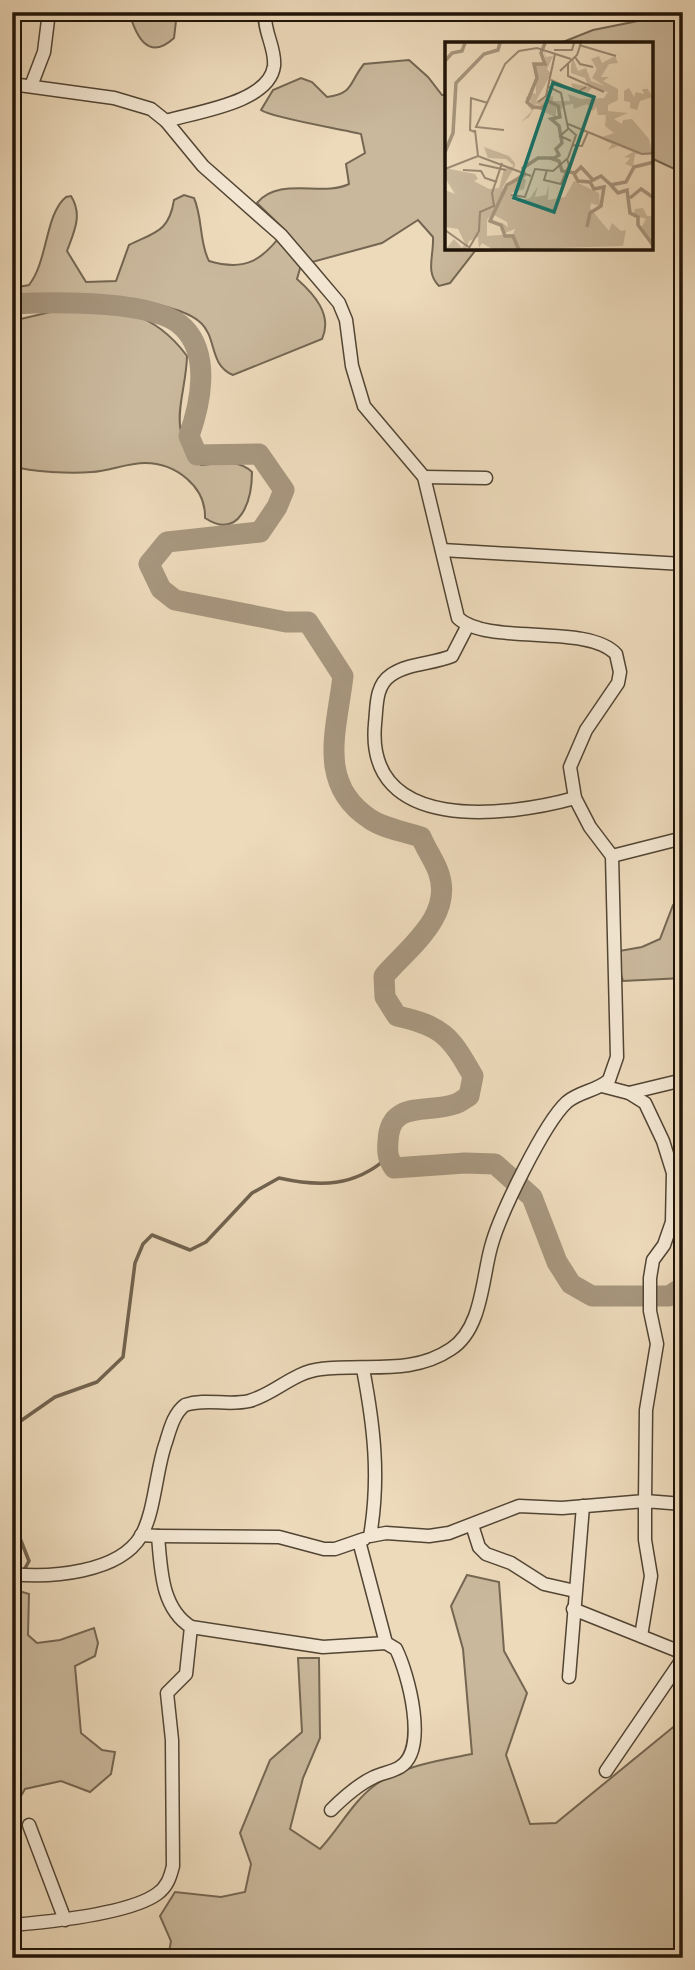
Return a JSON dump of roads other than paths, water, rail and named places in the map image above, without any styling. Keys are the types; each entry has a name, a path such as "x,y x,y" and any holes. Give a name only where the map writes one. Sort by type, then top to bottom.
{"street":[{"path":"31,86 44,52 49,12"},
{"path":"166,121 249,96 265,86 274,64 264,26 265,12"},
{"path":"307,12 418,12"},
{"path":"12,85 132,102 151,109 166,121 203,166 281,235 339,303 346,320 352,366 364,406 424,477 458,618 468,625 599,644 616,654 620,672 618,683 586,730 570,767 575,798 590,827 612,856 618,1057 603,1086 566,1102 544,1133 491,1246 475,1314 466,1335 452,1349 420,1363 363,1369 320,1369 301,1373 249,1401 193,1402 180,1409 164,1447 141,1535 120,1554 79,1571 54,1577 12,1574"},
{"path":"424,477 486,478"},
{"path":"442,550 683,564"},
{"path":"468,625 452,656 398,671 383,682 378,693 374,752 384,775 425,807 516,811 575,798"},
{"path":"612,856 683,838"},
{"path":"629,1093 683,1080"},
{"path":"603,1086 629,1093 645,1103 654,1118 673,1173 672,1222 663,1245 653,1260 650,1278 650,1311 657,1344 646,1410 645,1540 651,1576 641,1636"},
{"path":"363,1369 377,1448 375,1503 364,1539 386,1643"},
{"path":"141,1535 279,1537 324,1549 335,1549 364,1539 429,1536 472,1525 519,1506 583,1506 645,1501 683,1504"},
{"path":"569,1677 583,1506"},
{"path":"472,1525 479,1547 486,1554 511,1563 544,1584 575,1591"},
{"path":"158,1536 166,1594 179,1620 191,1627 323,1647 386,1643 396,1649 407,1678 414,1735 412,1751 401,1767 363,1783 331,1810"},
{"path":"573,1609 683,1653"},
{"path":"12,1926 65,1920 149,1898 164,1888 170,1878 173,1866 172,1740 167,1693 186,1674 191,1627"},
{"path":"606,1772 683,1658"},
{"path":"29,1825 65,1920"}],"waterway":[{"path":"12,304 102,304 128,307 170,319 184,328 198,352 200,366 197,410 189,436 197,455 259,454 284,490 277,507 260,532 167,542 149,564 161,589 175,600 286,622 308,622 343,676 334,754 342,789 353,805 370,819 421,837 438,871 442,887 435,916 417,942 384,976 385,997 397,1016 425,1024 444,1035 473,1076 469,1096 459,1103 412,1111 395,1119 390,1128 388,1146 389,1159 394,1168 465,1163 495,1164 532,1197 557,1262 571,1284 592,1296 669,1296 683,1287"},
{"path":"12,1427 55,1397 97,1382 123,1357 135,1263 143,1244 152,1235 190,1250 206,1242 252,1193 279,1178 309,1183 336,1182 362,1175 387,1158"},
{"path":"12,1518 29,1561 24,1570"}]}
